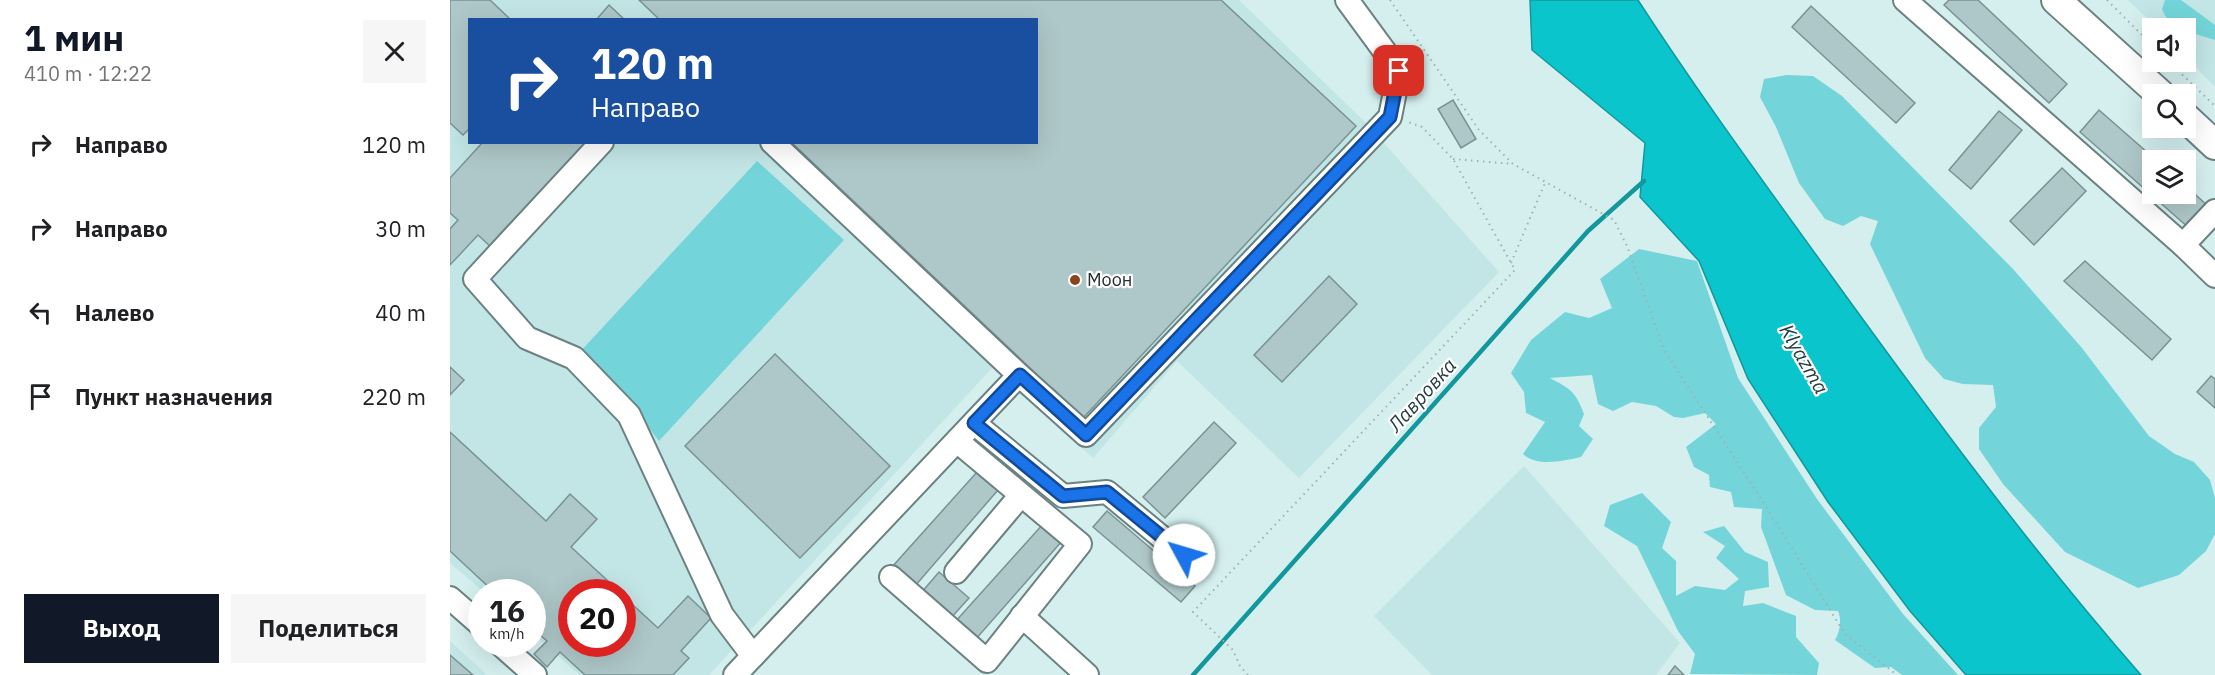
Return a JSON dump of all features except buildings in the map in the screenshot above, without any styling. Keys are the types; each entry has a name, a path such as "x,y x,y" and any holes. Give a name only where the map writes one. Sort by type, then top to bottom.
{"main road":[{"path":"2056,0 2149,84"},
{"path":"2196,127 2215,145"}],"street":[{"path":"774,144 1086,435 1390,117 1399,71 1347,0"},
{"path":"1905,0 2183,245 2215,276"},
{"path":"600,144 475,279 527,338 574,358 629,414 722,615 753,656"},
{"path":"2183,245 2215,211"},
{"path":"735,675 1020,375"},
{"path":"974,423 1063,496 1107,492 1184,555"},
{"path":"891,577 987,661 1080,544 957,441"},
{"path":"956,572 1021,495"},
{"path":"450,598 468,614"},
{"path":"1022,616 1087,675"},
{"path":"515,657 535,675"}],"path":[{"path":"1390,0 1479,130 1513,164 1614,219 1627,246 1664,350 1845,634 1897,675"},
{"path":"2107,0 2142,35"},
{"path":"2179,72 2215,106"},
{"path":"1248,675 1240,666 1233,650 1193,612 1515,270 1453,159 1422,127 1390,117"},
{"path":"1453,159 1513,164"},
{"path":"1511,263 1545,182"}],"shaded area":[{"path":"450,0 1239,0 1366,123 1499,272 1299,478 1177,361 1093,458 992,368 709,675 580,675 559,657 636,657 636,579 558,579 558,656 546,645 546,579 469,579 450,563"},
{"path":"2128,0 2215,0 2215,87 2196,67 2196,18 2147,18"},
{"path":"2165,0 2181,0 2215,25 2215,40 2196,34 2196,18 2168,18 2162,9"},
{"path":"1787,75 1813,76 1842,96 2013,269 2082,348 2149,436 2175,454 2194,462 2210,480 2215,498 2215,534 2206,551 2179,575 2138,588 2065,552 2003,484 1979,449 1979,428 1996,407 1993,385 1963,384 1944,379 1925,358 1870,244 1878,221 1861,216 1843,226 1825,219 1799,183 1776,127 1760,97 1764,79"},
{"path":"757,161 844,240 659,441 636,411 578,354"},
{"path":"1639,249 1697,261 1738,378 1817,499 1903,614 1958,675 1902,675 1891,667 1875,668 1835,640 1840,626 1838,611 1815,610 1786,595 1761,527 1762,509 1734,507 1731,492 1710,487 1709,475 1694,467 1686,447 1716,424 1705,413 1683,418 1674,417 1656,406 1632,402 1613,411 1598,404 1592,375 1550,378 1575,395 1584,414 1579,426 1593,439 1581,457 1574,459 1543,462 1535,461 1523,454 1545,422 1526,413 1524,392 1511,373 1531,340 1565,312 1589,318 1612,308 1600,279"},
{"path":"1524,466 1680,643 1656,675 1432,675 1374,616"},
{"path":"1642,493 1671,522 1662,548 1676,561 1676,596 1695,586 1725,590 1739,579 1716,558 1725,546 1703,532 1724,526 1745,552 1768,562 1769,587 1745,591 1743,606 1763,603 1796,616 1796,637 1819,663 1817,675 1690,674 1695,654 1678,631 1637,546 1604,526 1610,505"},
{"path":"450,641 487,675 450,675"}],"water":[{"name":"Klyazma","path":"1530,0 1638,0 1732,138 1943,428 2060,578 2141,675 1966,675 1910,611 1828,502 1748,379 1699,261 1640,197 1645,143 1532,50"}],"waterway":[{"name":"Лавровка","path":"1193,675 1588,231 1644,181"}],"place":[{"name":"Моон","path":"1075,280"}],"route":[{"path":"1184,555 1107,492 1063,496 974,423 1020,375 1086,435 1390,117 1399,71"}]}
